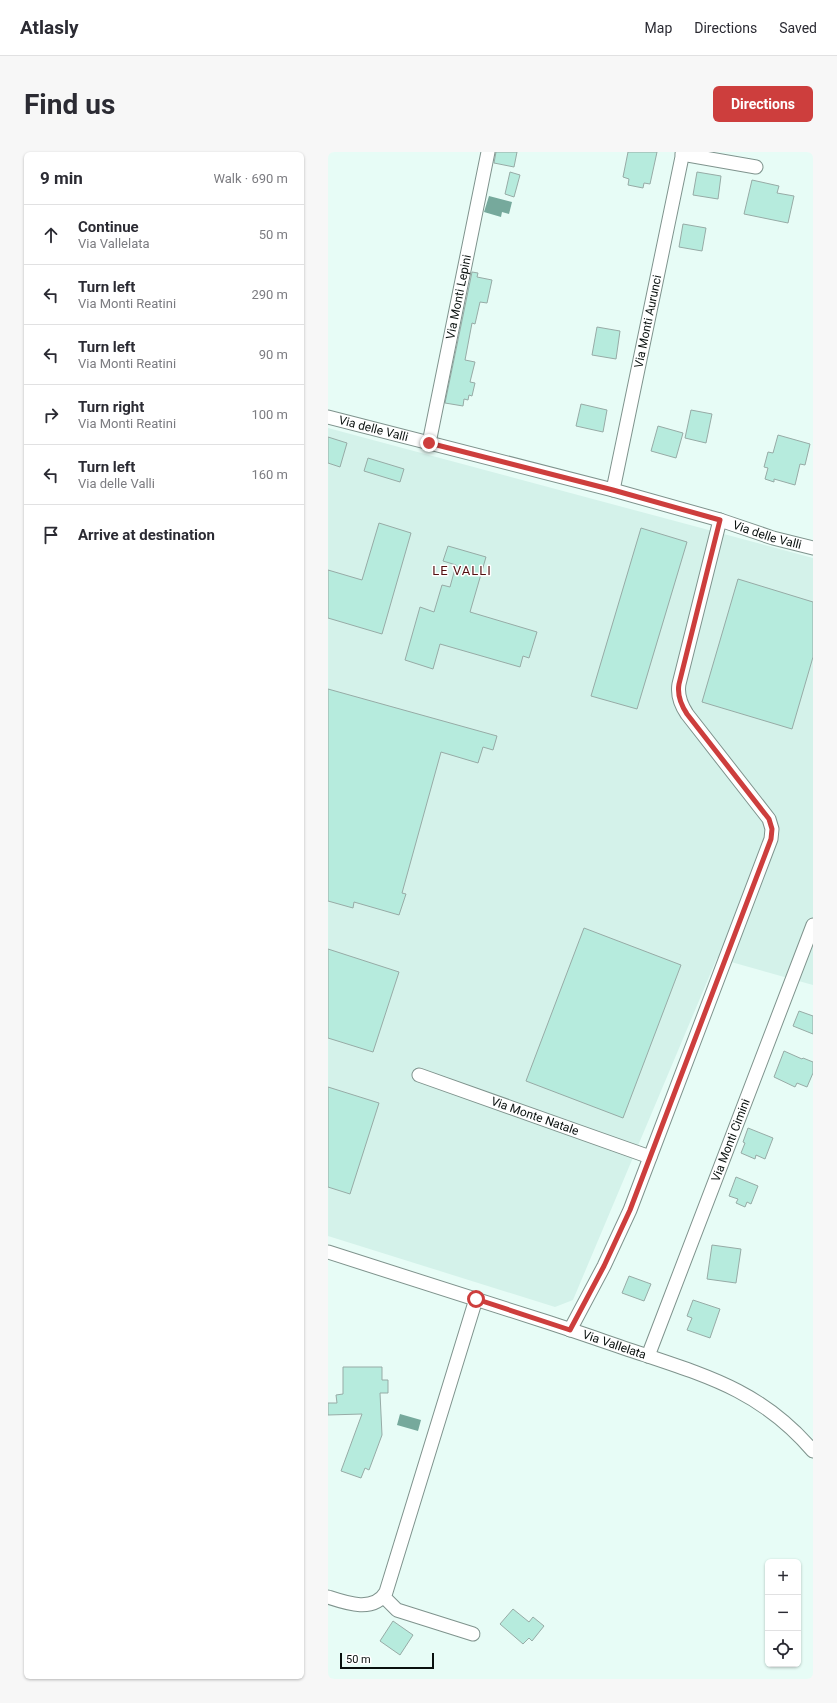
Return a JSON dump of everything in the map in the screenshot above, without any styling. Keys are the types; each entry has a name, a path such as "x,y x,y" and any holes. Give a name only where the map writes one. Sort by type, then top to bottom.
{"street":[{"name":"Via Monti Lepini","path":"429,443 488,152"},
{"name":"Via Monti Aurunci","path":"613,490 683,153 756,167"},
{"name":"Via delle Valli","path":"328,418 613,490 720,520 772,538 813,548"},
{"path":"570,1330 622,1229 772,834 769,819 687,714 682,705 679,693 679,684 720,520"},
{"name":"Via Monti Cimini","path":"648,1356 813,925"},
{"name":"Via Monte Natale","path":"419,1075 650,1157"},
{"name":"Via Vallelata","path":"328,1252 476,1299 708,1376 742,1392 767,1409 790,1427 813,1451"},
{"path":"328,1597 347,1603 368,1605 384,1597 476,1299"},
{"path":"384,1597 396,1610 473,1634"}],"shaded area":[{"path":"489,196 512,202 509,214 502,212 501,217 484,212"},
{"path":"328,428 813,558 813,985 717,958 573,1300 555,1307 328,1236"},
{"path":"400,1414 421,1420 418,1431 397,1425"}],"building":[{"path":"496,152 517,152 514,167 494,163"},
{"path":"628,152 657,152 650,184 644,183 643,188 628,185 629,179 623,177"},
{"path":"510,172 520,175 514,197 505,194"},
{"path":"697,172 721,176 718,199 693,195"},
{"path":"752,180 779,186 777,193 794,196 788,223 744,214"},
{"path":"683,224 706,228 702,251 679,247"},
{"path":"472,272 478,273 477,277 492,280 487,303 480,302 475,324 472,323 465,360 475,362 470,382 475,383 472,396 469,395 468,400 464,399 463,406 445,403"},
{"path":"597,327 620,331 616,359 592,355"},
{"path":"581,404 607,410 603,432 576,426"},
{"path":"691,410 712,414 706,443 685,438"},
{"path":"658,426 683,433 676,458 651,451"},
{"path":"778,435 810,444 805,465 800,464 795,485 774,479 774,482 765,479 768,468 764,467 768,452 773,453"},
{"path":"328,437 347,443 340,467 328,463"},
{"path":"368,458 404,469 400,482 364,471"},
{"path":"379,523 411,533 382,634 328,618 328,570 362,580"},
{"path":"641,528 687,542 637,709 591,696"},
{"path":"448,546 486,557 470,612 537,632 529,658 523,656 520,667 440,644 433,669 405,660 420,607 434,612 442,585 450,587 456,565 443,561"},
{"path":"738,579 813,602 813,657 792,729 702,702"},
{"path":"328,689 497,736 493,750 483,747 478,763 441,752 402,893 406,894 399,915 354,902 353,908 328,901"},
{"path":"584,928 681,965 623,1118 526,1081"},
{"path":"328,949 399,972 373,1052 328,1038"},
{"path":"799,1011 813,1016 813,1034 793,1026"},
{"path":"784,1051 813,1062 813,1073 807,1087 797,1083 795,1087 774,1077"},
{"path":"328,1087 379,1103 350,1194 328,1187"},
{"path":"748,1128 773,1138 765,1159 756,1155 755,1159 741,1153"},
{"path":"736,1177 758,1186 751,1204 747,1202 745,1207 736,1203 738,1199 729,1196"},
{"path":"712,1245 741,1249 736,1283 707,1279"},
{"path":"629,1276 651,1284 644,1301 622,1293"},
{"path":"693,1300 720,1309 710,1338 687,1330 692,1318 687,1316"},
{"path":"343,1367 382,1367 382,1380 388,1380 388,1393 380,1393 382,1435 369,1470 365,1468 361,1478 341,1471 362,1414 328,1415 328,1403 337,1403 336,1395 343,1394"},
{"path":"513,1609 529,1622 533,1617 544,1626 532,1641 529,1638 523,1644 500,1624"},
{"path":"393,1621 413,1635 400,1655 380,1641"}],"district":[{"name":"LE VALLI","path":"462,570"}],"route":[{"path":"429,443 613,490 720,520 679,684 680,700 687,714 769,819 772,829 771,839 630,1210 604,1266 570,1330 476,1299"}]}
